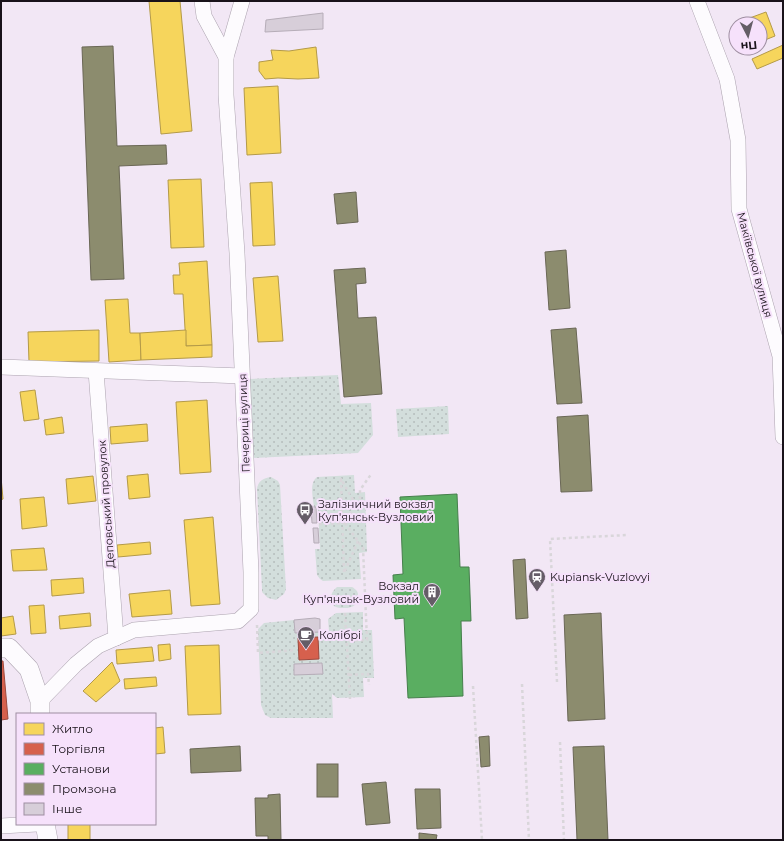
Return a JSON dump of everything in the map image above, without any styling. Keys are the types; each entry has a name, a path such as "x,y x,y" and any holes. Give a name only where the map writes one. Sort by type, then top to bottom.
{"street":[{"name":"Печериці вулиця","path":"40,707 76,664 98,646 134,630 238,621 251,609 251,572 237,253 226,95 226,57 204,16 202,1"},
{"path":"226,57 242,1"},
{"name":"Макіївської вулиця","path":"697,1 727,79 738,140 739,209 782,356 783,437"},
{"path":"1,367 242,376"},
{"name":"Деповський провулок","path":"96,371 116,638"},
{"path":"1,648 8,648 29,669 40,707"},
{"path":"1,826 19,825"},
{"path":"45,825 48,840"}],"path":[{"path":"344,522 360,498 360,490 372,473"},
{"path":"356,505 341,479 344,522 344,573 358,541"},
{"path":"319,524 344,522"},
{"path":"344,522 363,548 367,640 347,642"},
{"path":"557,682 550,539 627,535"},
{"path":"365,597 394,596"},
{"path":"346,613 350,699"},
{"path":"257,622 258,653 296,650"},
{"path":"348,675 368,674 369,684"},
{"path":"522,684 529,840"},
{"path":"473,686 482,840"},
{"path":"560,742 564,840"}],"shaded area":[{"path":"338,375 341,404 371,403 373,435 358,453 253,458 249,379"},
{"path":"448,406 449,434 398,437 396,409"},
{"path":"354,475 355,493 365,492 367,552 359,553 361,579 323,581 317,575 315,549 320,549 318,507 314,507 312,491 313,483 317,477"},
{"path":"271,477 278,481 280,485 286,589 284,594 276,600 268,598 262,592 257,489 261,480"},
{"path":"337,587 352,587 357,591 358,598 355,605 345,608 333,605 331,595"},
{"path":"363,612 363,630 372,630 374,678 363,678 364,697 337,698 332,694 333,718 271,718 265,715 261,705 258,629 264,623 294,620 295,633 329,631 328,619 336,613"}],"building: Житло":[{"path":"149,1 180,1 192,131 161,134"},
{"path":"766,12 768,16 755,16"},
{"path":"768,17 775,36 768,39"},
{"path":"783,45 783,58 757,69 752,59 759,56 768,56 768,52"},
{"path":"316,47 319,78 265,79 259,71 259,62 273,60 271,50 289,51"},
{"path":"278,86 281,153 247,155 244,88"},
{"path":"201,179 204,247 171,248 168,180"},
{"path":"272,182 275,245 253,246 250,183"},
{"path":"207,261 212,345 186,346 183,294 174,294 173,275 180,275 179,263"},
{"path":"278,276 283,341 258,342 253,278"},
{"path":"128,299 130,333 140,333 141,360 109,362 105,300"},
{"path":"99,330 99,361 29,362 28,332"},
{"path":"186,330 186,346 212,345 212,357 141,360 140,333"},
{"path":"35,390 39,419 24,421 20,392"},
{"path":"207,400 211,472 180,474 176,402"},
{"path":"62,417 64,433 46,435 44,420"},
{"path":"147,424 148,441 111,444 110,427"},
{"path":"148,474 150,497 129,499 127,476"},
{"path":"93,476 96,501 68,504 66,479"},
{"path":"1,477 3,499 1,500"},
{"path":"44,497 47,526 22,529 20,499"},
{"path":"213,517 220,604 191,606 184,520"},
{"path":"150,542 151,554 118,557 117,545"},
{"path":"44,548 47,570 13,571 11,550"},
{"path":"83,578 84,593 52,596 51,580"},
{"path":"170,590 172,614 132,617 129,594"},
{"path":"44,605 46,633 31,634 29,606"},
{"path":"90,613 91,626 60,629 59,616"},
{"path":"13,616 16,634 1,636 1,618"},
{"path":"170,644 171,659 159,661 158,645"},
{"path":"219,645 221,714 188,715 185,646"},
{"path":"152,647 154,661 117,664 116,650"},
{"path":"112,662 120,681 96,702 83,691"},
{"path":"156,677 157,686 125,689 124,679"},
{"path":"163,727 165,753 156,754 156,728"},
{"path":"68,825 90,825 90,840 68,840"}],"building: Торгівля":[{"path":"318,637 319,659 299,660 298,638"},
{"path":"1,661 3,661 8,719 1,720"}],"building: Установи":[{"name":"Вокзал Куп'янськ-Вузловий","path":"457,494 460,567 469,567 471,621 461,621 463,696 408,698 404,618 395,619 393,575 403,574 400,497"}],"building: Промзона":[{"path":"113,46 117,146 166,145 167,164 119,166 124,279 91,280 82,47"},
{"path":"356,192 358,222 337,224 334,194"},
{"path":"566,250 570,308 549,310 545,252"},
{"path":"365,268 366,283 356,284 358,318 376,317 382,394 344,397 334,270"},
{"path":"576,328 582,403 557,404 551,330"},
{"path":"588,415 592,491 561,492 557,417"},
{"path":"525,559 528,618 516,619 513,560"},
{"path":"601,613 605,719 568,721 564,615"},
{"path":"489,736 490,766 481,767 479,737"},
{"path":"240,746 241,771 191,773 190,749"},
{"path":"604,746 608,840 577,840 573,747"},
{"path":"317,764 338,764 338,797 317,797"},
{"path":"386,782 390,823 366,825 362,784"},
{"path":"415,789 440,789 441,828 417,829"},
{"path":"280,794 281,840 268,840 268,836 256,836 255,798 268,798 268,795"},
{"path":"419,833 437,835 436,840 419,840"}],"building: Інше":[{"path":"323,13 323,29 265,32 266,20"},
{"path":"311,507 316,507 317,523 312,523"},
{"path":"313,528 318,528 319,543 314,543"},
{"path":"320,619 320,632 295,633 294,620"},
{"path":"322,663 323,674 294,675 294,664"}],"place":[{"name":"Залізничний вокзвл Куп'янськ-Вузловий","path":"305,525"},
{"name":"Kupiansk-Vuzlovyi","path":"537,592"},
{"name":"Вокзал Куп'янськ-Вузловий","path":"432,607"},
{"name":"Колібрі","path":"306,650"}]}
